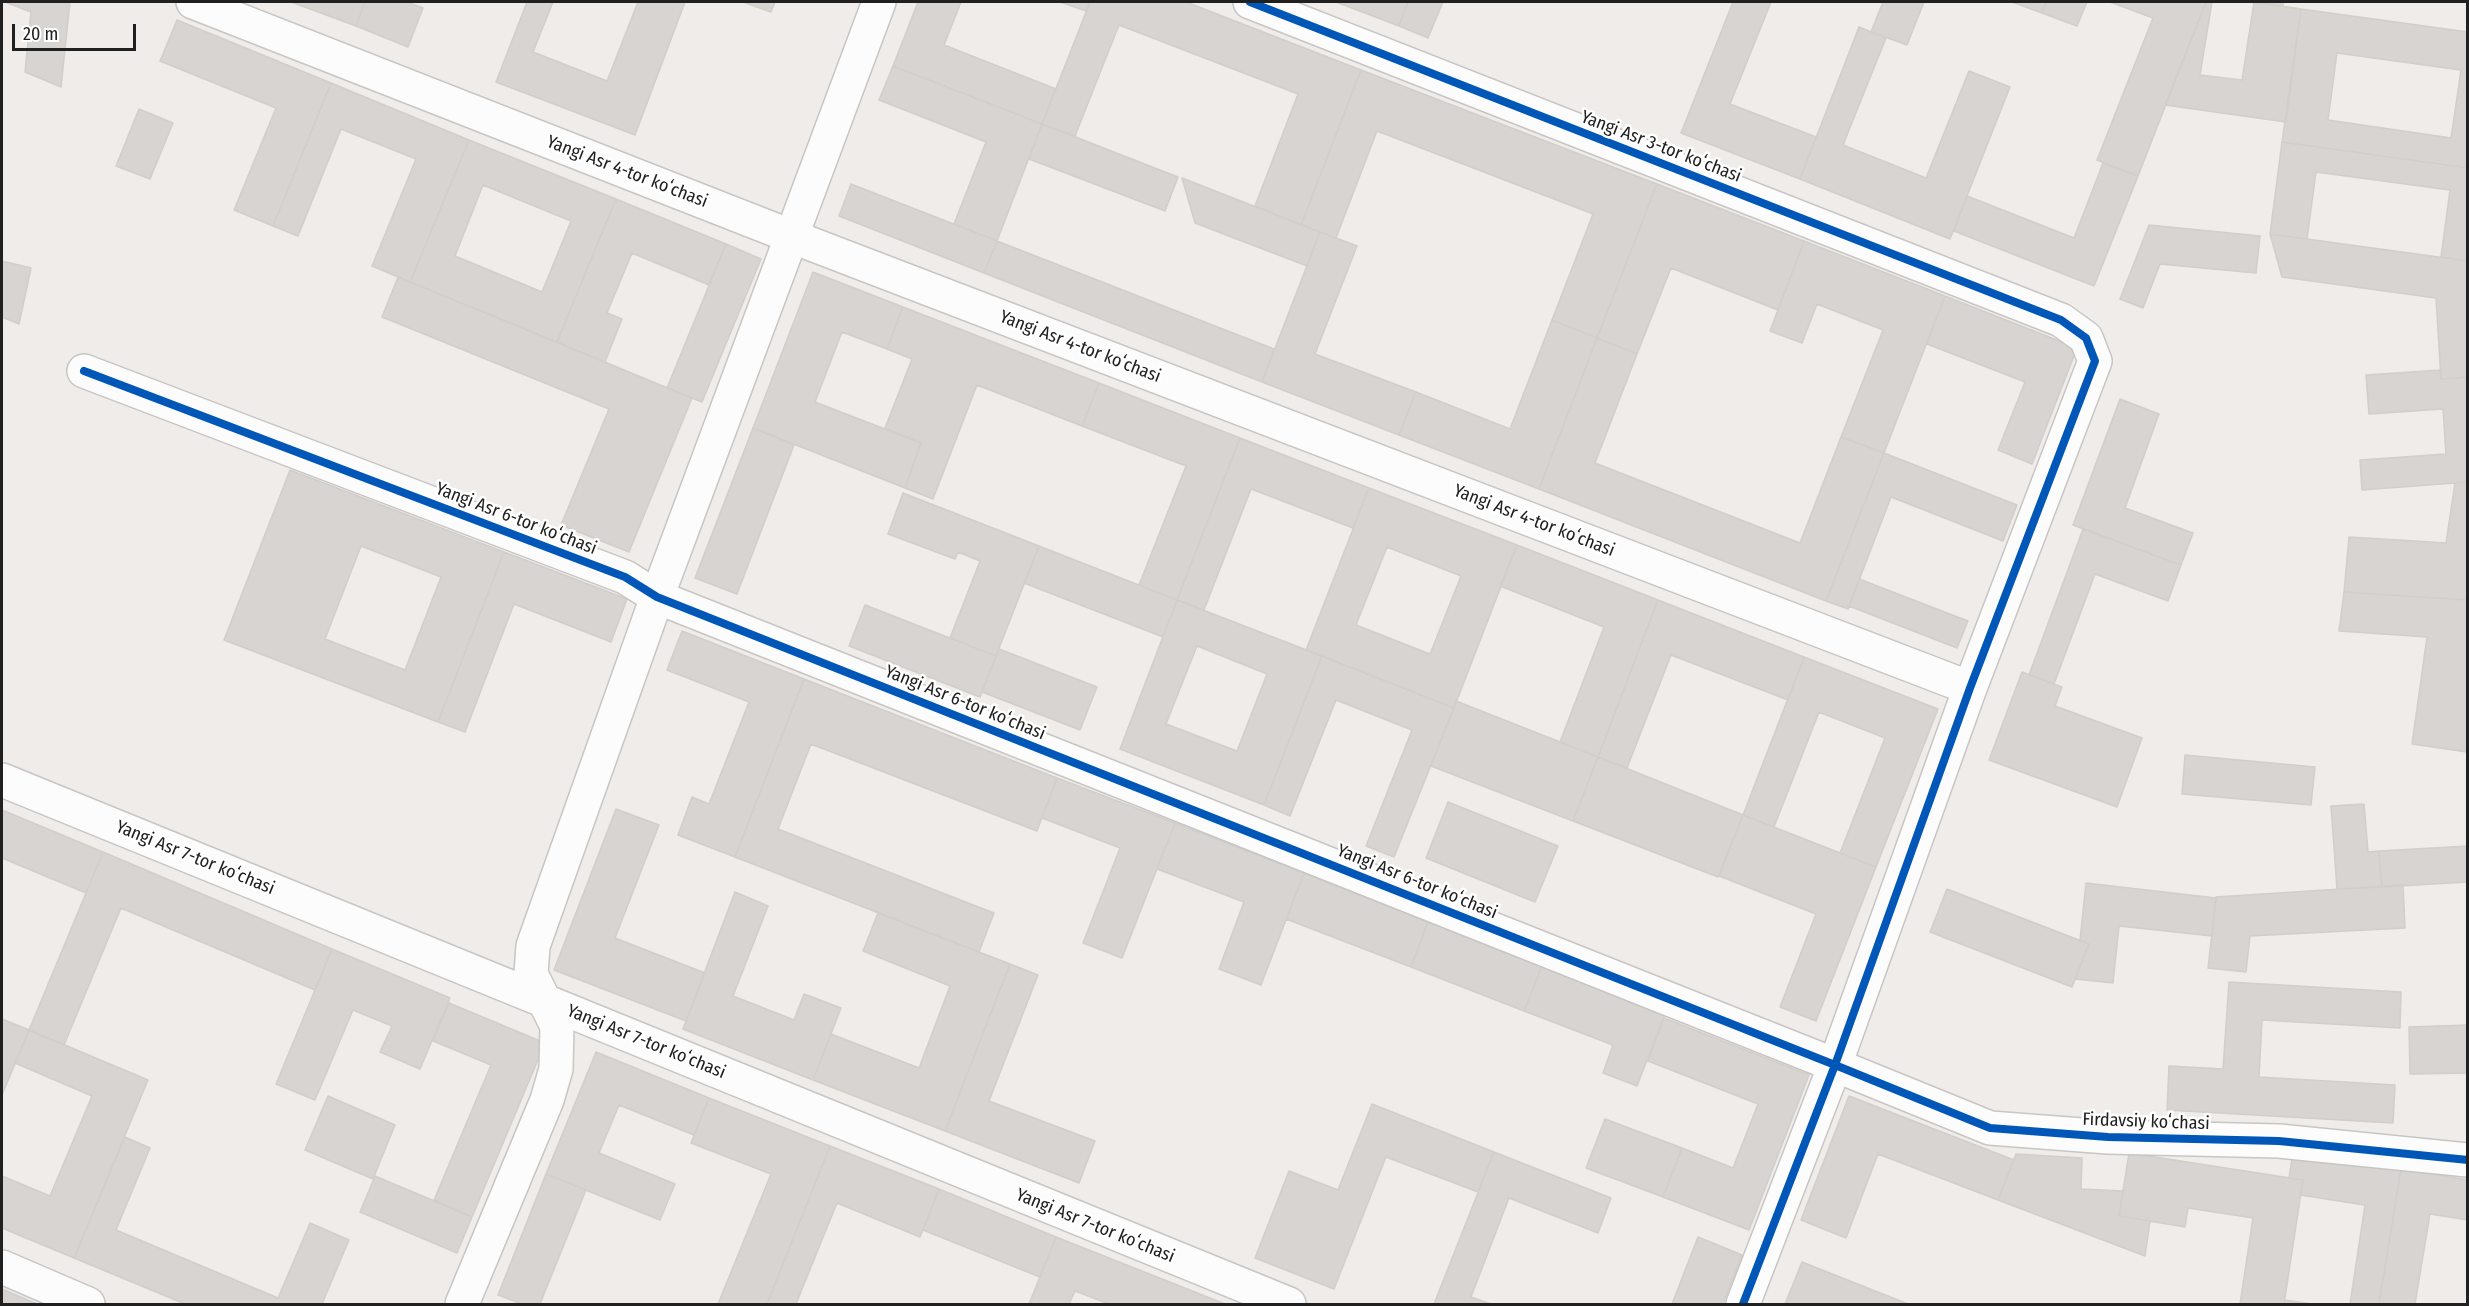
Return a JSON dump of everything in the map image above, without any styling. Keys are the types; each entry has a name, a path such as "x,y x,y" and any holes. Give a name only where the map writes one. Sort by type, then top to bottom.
{"street":[{"name":"Yangi Asr 4-tor koʻchasi","path":"193,2 793,237 1970,688"},
{"path":"462,1305 547,1100 556,1069 557,1026 531,974 533,946 657,597 879,2"},
{"name":"Yangi Asr 3-tor koʻchasi","path":"1250,2 2061,320 2086,338 2095,361 1970,688 1835,1065 1743,1305"},
{"name":"Yangi Asr 6-tor koʻchasi","path":"84,371 626,577 657,597 1835,1065"},
{"name":"Yangi Asr 7-tor koʻchasi","path":"2,780 1289,1305"},
{"name":"Firdavsiy koʻchasi","path":"1835,1065 1989,1128 2108,1137 2279,1141 2468,1160"},
{"path":"2,1267 88,1305"}],"building":[{"path":"5,2 70,2 61,87 25,72 31,12"},
{"path":"291,2 365,2 356,26"},
{"path":"365,2 407,2 423,8 408,47 356,26"},
{"path":"527,2 553,2 533,52 607,81 638,2 685,2 635,135 496,82"},
{"path":"743,2 775,2 771,12"},
{"path":"918,2 961,2 944,45 1056,89 1042,124 893,66"},
{"path":"1060,2 1090,2 1086,11"},
{"path":"1090,2 1186,2 1361,70 1301,225 1255,206 1298,94 1119,25 1075,136 1042,124"},
{"path":"1336,2 1408,2 1399,26"},
{"path":"1408,2 1443,2 1428,38 1399,26"},
{"path":"1733,2 1771,2 1730,104 1816,137 1800,179 1681,133"},
{"path":"1883,2 1924,2 1907,45 1871,32"},
{"path":"2012,2 2046,2 2042,13"},
{"path":"2046,2 2087,2 2077,26 2042,13"},
{"path":"2110,2 2206,2 2138,176 2097,160 2153,18"},
{"path":"2206,2 2212,2 2200,75 2242,80 2254,2 2301,9 2286,122 2165,105"},
{"path":"2252,2 2283,2 2283,6"},
{"path":"2301,9 2468,32 2468,168 2282,142","holes":["2337,53 2461,70 2451,138 2328,120"]},
{"path":"177,20 331,83 273,226 234,210 276,108 160,61"},
{"path":"1859,27 1886,38 1843,145 1926,178 1969,71 2010,87 1950,239 1800,179"},
{"path":"893,66 1042,124 997,241 954,224 986,142 879,100"},
{"path":"1361,70 1657,184 1597,338 1552,320 1593,214 1377,131 1336,238 1301,225"},
{"path":"331,83 469,140 410,282 372,266 416,159 341,129 298,236 273,226"},
{"path":"139,109 173,123 150,179 116,166"},
{"path":"1042,124 1178,177 1165,211 1029,159"},
{"path":"469,140 616,199 557,342 410,282","holes":["483,185 571,221 542,292 455,256"]},
{"path":"2282,142 2468,168 2468,261 2441,257 2450,190 2316,172 2307,239 2270,234"},
{"path":"2103,163 2138,176 2094,286 1954,231 1967,196 2074,238"},
{"path":"1182,178 1320,232 1307,266 1195,223"},
{"path":"851,184 997,241 984,273 839,216"},
{"path":"1657,184 1804,241 1778,310 1671,268 1637,354 1597,338"},
{"path":"616,199 726,244 709,285 632,253 607,313 622,319 605,362 557,342"},
{"path":"2149,225 2260,236 2256,273 2160,264 2143,308 2120,299"},
{"path":"1320,232 1357,246 1315,354 1416,392 1399,435 1262,382"},
{"path":"2270,234 2468,261 2468,377 2441,379 2436,298 2282,277"},
{"path":"997,241 1274,349 1262,382 984,273"},
{"path":"1804,241 1945,296 1884,453 1841,437 1883,330 1817,304 1802,343 1770,331"},
{"path":"726,244 761,259 702,402 667,388"},
{"path":"2,261 31,268 19,324 2,317"},
{"path":"813,272 903,307 887,349 842,332 815,402 921,443 905,488 753,428"},
{"path":"398,277 692,398 629,552 561,525 609,409 382,317"},
{"path":"1945,296 2077,348 2032,464 1998,450 2025,382 1927,344"},
{"path":"903,307 1099,383 1082,426 977,385 933,499 905,488 921,443 885,428 912,359 887,349"},
{"path":"1552,320 1597,338 1539,489 1399,435 1416,392 1510,429"},
{"path":"1597,338 1637,354 1595,463 1800,543 1841,437 1884,453 1826,601 1539,489"},
{"path":"2441,370 2441,379 2468,377 2468,482 2362,490 2360,460 2446,454 2443,409 2369,414 2366,375"},
{"path":"1099,383 1240,438 1177,600 1139,585 1186,466 1082,426"},
{"path":"2120,399 2159,414 2125,508 2193,533 2181,565 2073,525"},
{"path":"753,428 794,445 737,594 695,578"},
{"path":"1240,438 1369,488 1353,528 1251,489 1204,610 1177,600"},
{"path":"1884,453 2017,505 2003,541 1891,497 1848,609 1826,601"},
{"path":"290,470 504,552 438,722 224,640","holes":["361,546 441,577 405,670 325,639"]},
{"path":"2468,482 2468,600 2344,592 2349,537 2446,543 2455,483"},
{"path":"1369,488 1517,545 1454,708 1306,650","holes":["1387,547 1461,576 1430,654 1356,625"]},
{"path":"903,493 1039,546 996,656 950,638 980,561 958,552 955,559 888,534"},
{"path":"2083,529 2181,565 2168,601 2095,574 2054,684 2029,675"},
{"path":"1517,545 1658,600 1598,757 1560,742 1604,627 1500,586"},
{"path":"1039,546 1177,600 1163,637 1024,583"},
{"path":"504,552 627,599 611,642 514,604 465,732 438,722"},
{"path":"1859,579 1968,621 1957,648 1849,606"},
{"path":"2344,592 2468,600 2467,752 2412,744 2427,637 2339,631"},
{"path":"1177,600 1322,656 1264,805 1120,749","holes":["1197,646 1267,674 1237,751 1166,724"]},
{"path":"1658,600 1804,657 1788,700 1671,655 1627,768 1598,757"},
{"path":"865,605 996,656 980,697 849,646"},
{"path":"682,631 804,679 735,857 678,835 692,797 709,804 749,702 667,670"},
{"path":"999,649 1097,687 1080,730 982,692"},
{"path":"1322,656 1454,708 1394,857 1366,846 1412,730 1336,700 1290,816 1264,805"},
{"path":"1804,657 1938,709 1876,867 1840,853 1885,738 1819,712 1774,827 1743,815"},
{"path":"2022,672 2062,687 2055,706 2142,738 2117,807 1989,760"},
{"path":"804,679 1057,778 1037,831 811,744 778,829 994,913 979,952 735,857"},
{"path":"1456,701 1598,757 1573,821 1431,766"},
{"path":"2185,755 2315,767 2311,805 2182,794"},
{"path":"1598,757 1743,815 1718,877 1573,821"},
{"path":"1057,778 1175,823 1122,958 1083,943 1120,848 1042,818"},
{"path":"1448,802 1558,846 1535,902 1426,858"},
{"path":"2364,804 2368,852 2379,851 2382,887 2337,889 2331,806"},
{"path":"616,809 659,825 615,938 705,973 686,1021 554,970"},
{"path":"2,810 103,852 86,893 2,858"},
{"path":"1743,815 1876,867 1816,1021 1780,1007 1816,914 1719,876"},
{"path":"1175,823 1304,873 1261,985 1219,969 1244,902 1157,869"},
{"path":"2468,846 2468,882 2382,887 2379,851"},
{"path":"103,852 332,949 315,990 121,908 64,1045 29,1030"},
{"path":"1304,873 1428,922 1411,967 1286,919"},
{"path":"2086,883 2216,898 2212,936 2119,926 2113,983 2075,979 2089,944 2080,940"},
{"path":"2403,885 2405,928 2250,936 2246,972 2208,968 2216,897"},
{"path":"1947,889 2089,944 2072,987 1930,932"},
{"path":"735,892 768,906 733,996 794,1020 804,994 841,1008 813,1080 683,1029"},
{"path":"878,913 1010,964 945,1131 813,1080 831,1034 919,1068 950,986 863,951"},
{"path":"1428,922 1542,966 1524,1011 1411,967"},
{"path":"332,949 450,998 420,1069 380,1052 392,1026 353,1010 315,1100 276,1084"},
{"path":"1010,964 1038,975 989,1101 1095,1141 1079,1183 945,1131"},
{"path":"1542,966 1665,1014 1637,1086 1603,1073 1613,1045 1524,1011"},
{"path":"2229,982 2401,992 2400,1028 2262,1020 2259,1077 2395,1085 2393,1123 2167,1110 2169,1066 2223,1069"},
{"path":"449,1003 545,1043 472,1217 434,1200 491,1065 433,1041"},
{"path":"1664,1018 1809,1075 1749,1230 1663,1197 1682,1148 1733,1168 1758,1104 1648,1061"},
{"path":"2,1019 29,1030 2,1095"},
{"path":"2468,1025 2468,1073 2410,1074 2409,1027"},
{"path":"29,1030 148,1080 74,1258 2,1228 2,1176 50,1196 92,1096 15,1063"},
{"path":"596,1052 709,1098 694,1135 619,1105 599,1153 675,1184 660,1220 546,1174"},
{"path":"328,1096 395,1125 373,1179 305,1150"},
{"path":"1849,1096 2014,1160 1998,1200 1878,1154 1846,1238 1801,1220"},
{"path":"709,1098 830,1146 767,1304 718,1304 771,1174 691,1143"},
{"path":"1372,1104 1494,1152 1478,1192 1386,1157 1334,1289 1255,1258 1289,1171 1338,1190"},
{"path":"1605,1119 1682,1148 1663,1197 1586,1168"},
{"path":"125,1137 150,1148 116,1230 278,1298 310,1223 349,1240 322,1304 185,1304 74,1258"},
{"path":"830,1146 939,1189 920,1237 837,1203 796,1304 767,1304"},
{"path":"1494,1152 1611,1198 1598,1233 1509,1198 1471,1297 1491,1304 1434,1304"},
{"path":"2293,1152 2401,1169 2379,1304 2350,1304 2365,1205 2300,1195 2303,1180 2289,1178"},
{"path":"2129,1153 2303,1180 2284,1304 2240,1304 2253,1218 2188,1208 2185,1227 2119,1216"},
{"path":"2016,1154 2082,1158 2081,1189 2123,1191 2119,1216 2150,1221 2145,1256 1998,1200"},
{"path":"2401,1169 2468,1180 2468,1220 2430,1214 2415,1304 2379,1304"},
{"path":"546,1174 586,1190 540,1304 522,1304 498,1295"},
{"path":"375,1176 472,1217 457,1253 360,1212"},
{"path":"939,1189 1056,1237 1040,1277 923,1230"},
{"path":"1056,1237 1225,1304 1109,1304 1075,1291 1069,1304 1029,1304"},
{"path":"1698,1237 1742,1255 1723,1304 1672,1304"},
{"path":"1802,1262 1908,1304 1785,1304"},
{"path":"2,1289 37,1304 2,1304"},
{"path":"2285,1300 2312,1304 2284,1304"}],"cycle path":[{"path":"1250,2 2061,320 2086,338 2095,361 1970,688 1835,1065 1743,1304"},
{"path":"84,371 625,577 657,597 1990,1128 2108,1137 2279,1141 2468,1160"}]}
